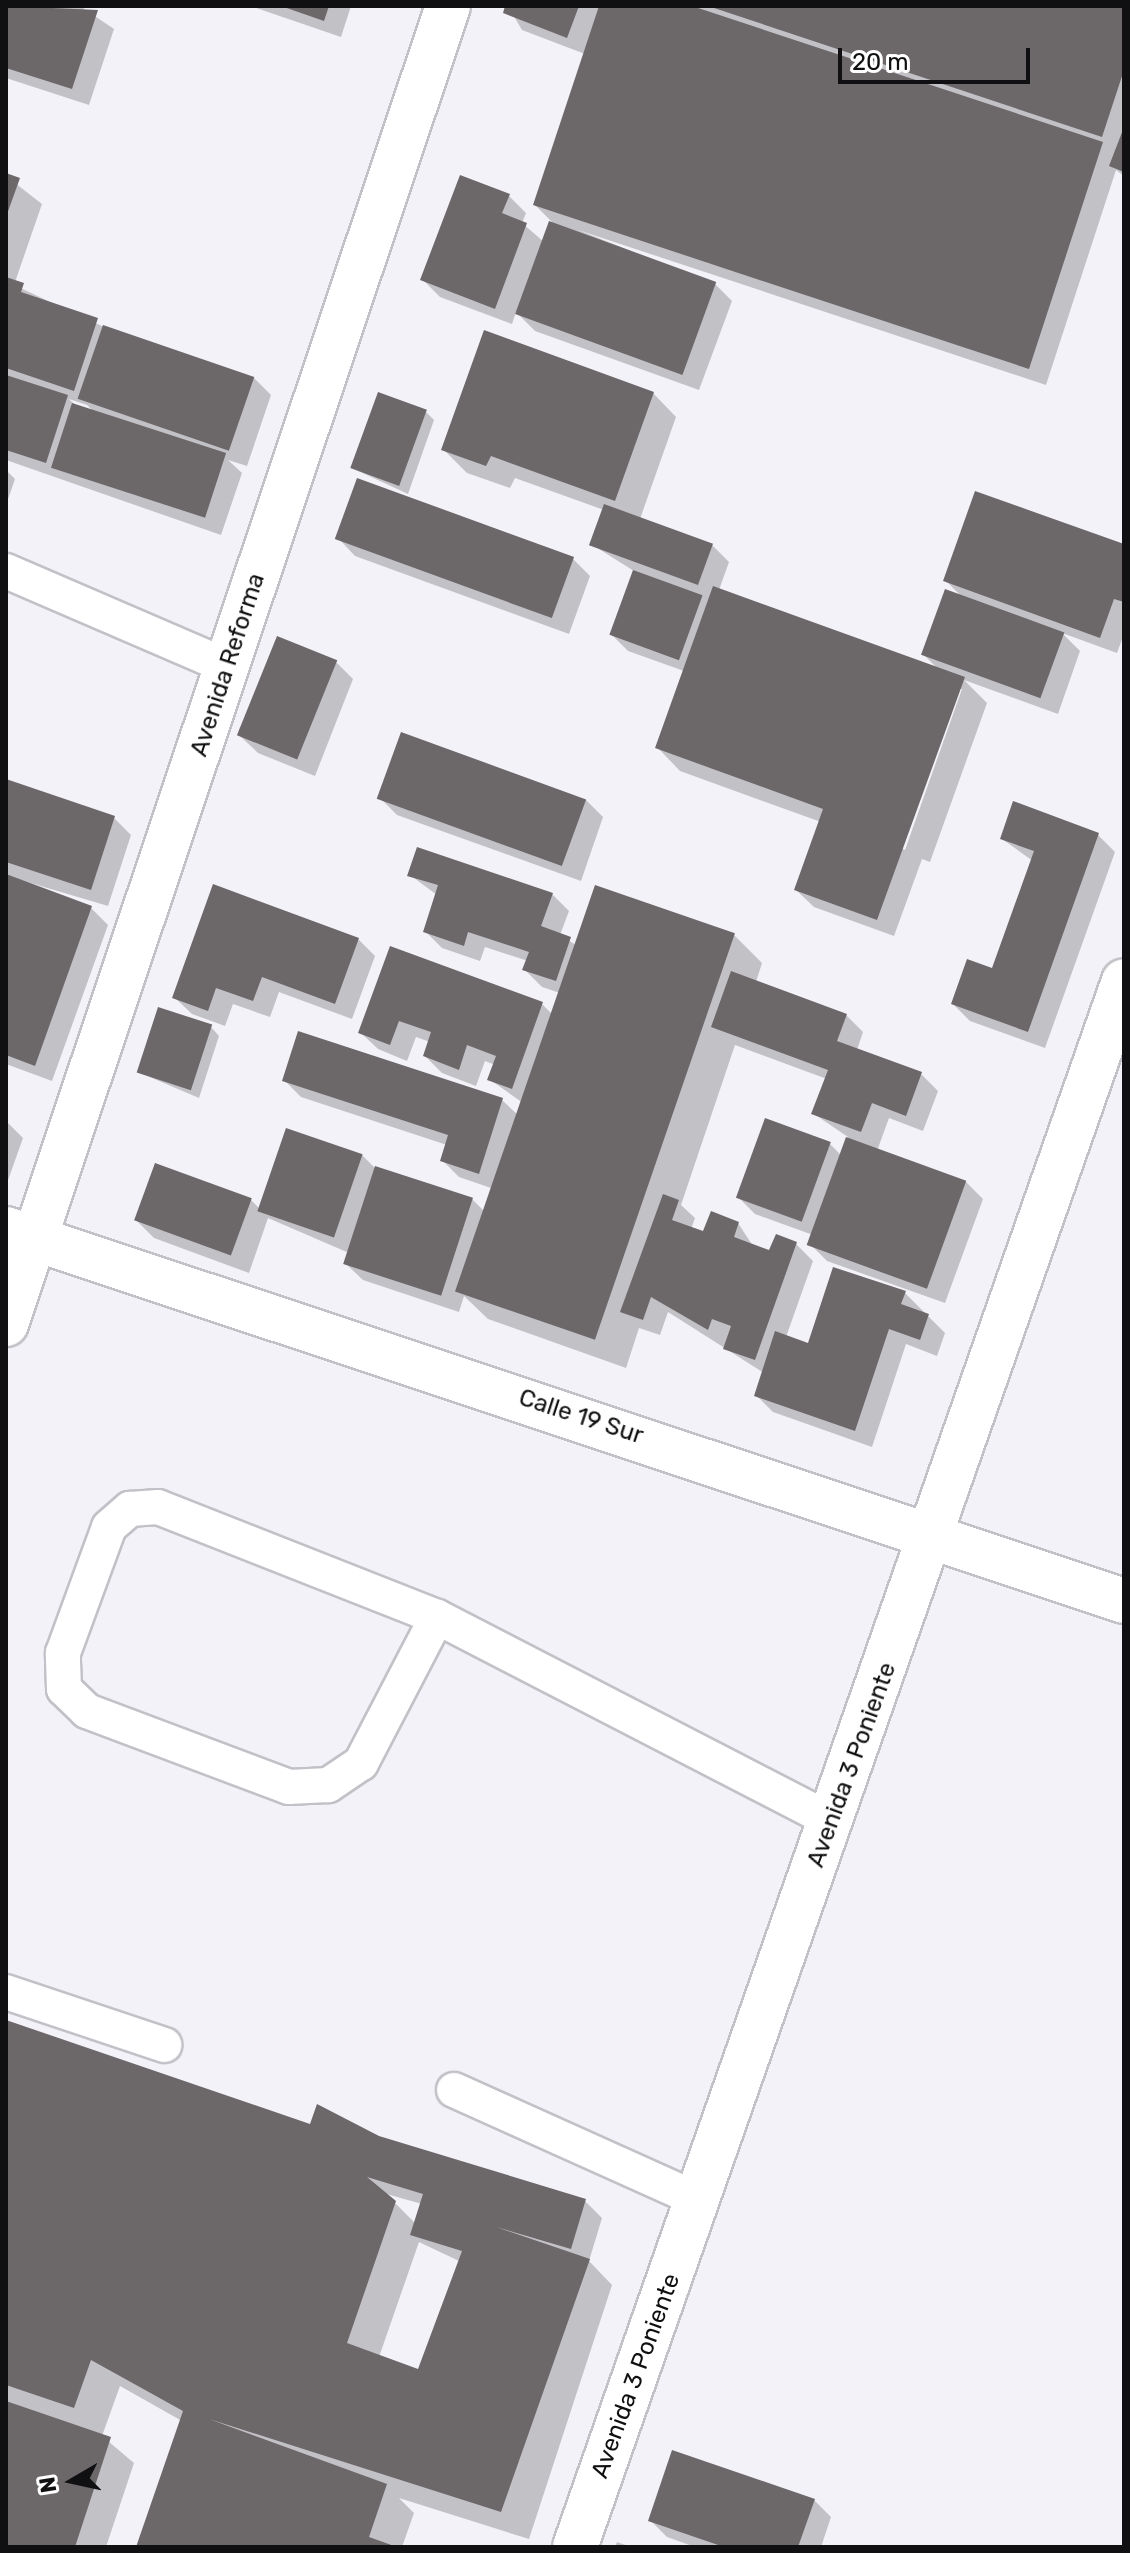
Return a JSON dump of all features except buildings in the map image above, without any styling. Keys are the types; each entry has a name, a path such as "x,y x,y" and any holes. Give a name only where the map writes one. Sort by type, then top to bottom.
{"street":[{"name":"Avenida Reforma","path":"6,1324 21,1234 227,666 448,6"},
{"name":"Avenida 3 Poniente","path":"575,2547 935,1533 1124,981"},
{"name":"Calle 19 Sur","path":"21,1234 935,1533 1124,1601"}],"lane":[{"path":"6,571 227,666"},
{"path":"437,1617 361,1763 328,1785 289,1787 87,1711 64,1689 63,1653 109,1527 130,1509 158,1507 437,1617 832,1821"},
{"path":"6,1992 164,2045"},
{"path":"454,2090 699,2200"}]}
